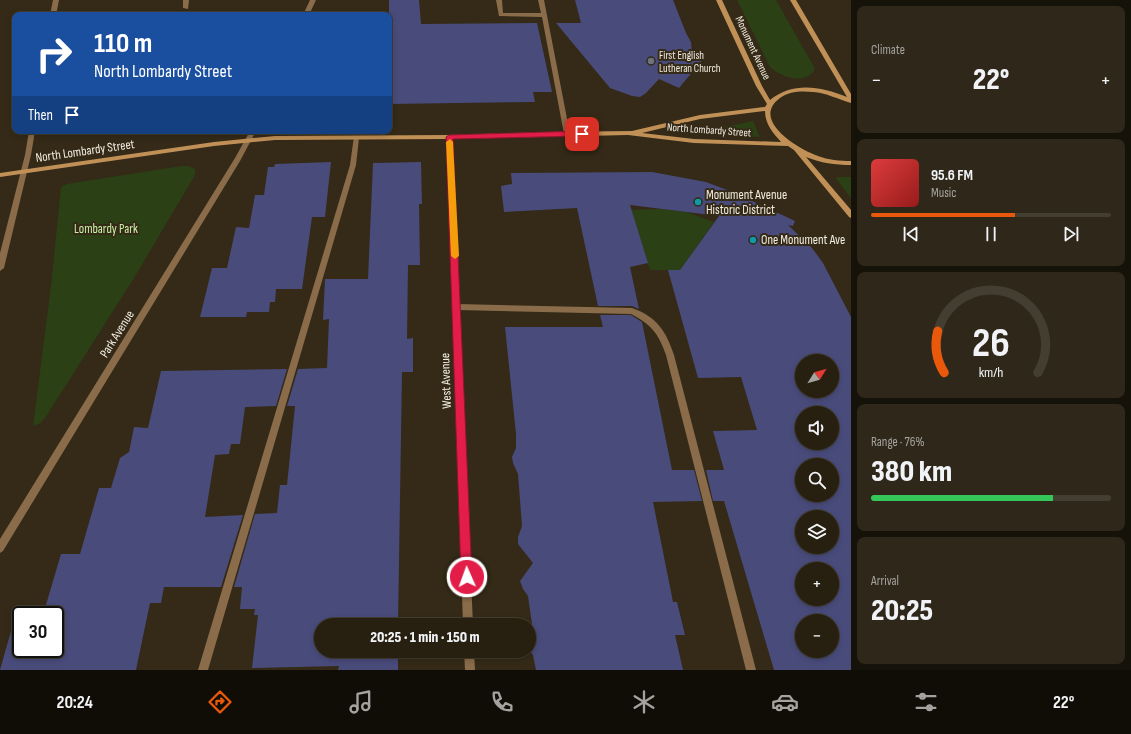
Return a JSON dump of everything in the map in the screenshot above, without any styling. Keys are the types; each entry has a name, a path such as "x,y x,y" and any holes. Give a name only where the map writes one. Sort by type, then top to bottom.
{"main road":[{"name":"Monument Avenue","path":"719,0 769,106 768,117 772,126 778,136 797,150"},
{"path":"794,0 851,100"},
{"path":"769,106 778,96 789,91 803,90 825,92 851,100"},
{"name":"North Lombardy Street","path":"628,133 700,117 769,106"},
{"name":"North Lombardy Street","path":"0,175 214,144 276,138 449,137 628,133 708,142 788,144"},
{"path":"797,150 815,158 835,162 851,162"},
{"path":"797,150 851,215"}],"street":[{"path":"54,12 56,0"},
{"path":"186,0 186,8"},
{"path":"307,12 313,0"},
{"path":"499,0 500,15 544,15"},
{"path":"541,0 566,134"},
{"path":"539,31 547,31"},
{"path":"0,268 31,134"},
{"name":"Park Avenue","path":"0,548 249,141 252,134"},
{"name":"West Avenue","path":"449,137 457,307 468,618"},
{"path":"203,670 353,165 356,138"},
{"path":"457,307 632,311 648,319 662,332 670,355 751,670"},
{"path":"469,658 470,670"}],"green space":[{"path":"737,0 776,0 814,67 814,71 804,78 798,79 780,74 770,67"},
{"path":"753,121 760,137 706,135 702,133 705,131"},
{"name":"Lombardy Park","path":"188,166 195,169 195,175 134,278 47,415 41,423 33,426 51,286 61,187 67,184"},
{"path":"851,177 851,198 837,180 836,178"},
{"path":"661,209 686,212 714,222 680,270 650,270 631,210"}],"building":[{"path":"389,0 419,0 421,24 537,23 552,92 533,92 535,102 392,104 392,12 389,12"},
{"name":"First English Lutheran Church","path":"575,0 673,0 691,42 692,53 704,58 679,88 659,79 646,93 640,97 632,96 610,88 556,23 581,23"},
{"path":"331,162 325,217 312,217 302,289 276,289 275,302 270,302 269,312 247,312 246,317 200,317 212,268 227,268 236,227 249,228 255,195 264,195 268,167 274,167 275,164"},
{"path":"421,162 422,204 419,204 420,265 408,265 407,339 413,338 413,372 402,372 398,618 314,618 314,658 398,658 398,670 338,670 339,666 252,668 258,615 254,615 255,609 240,609 242,587 234,587 255,514 277,513 280,485 287,485 295,406 287,406 298,369 327,368 329,319 323,320 325,279 368,279 373,163"},
{"path":"652,172 706,182 735,193 795,221 793,226 788,225 812,248 823,263 851,317 851,670 774,670 724,501 713,501 706,470 724,470 713,431 757,430 741,377 698,378 668,270 680,270 719,216 630,205 648,263 630,267 639,309 632,306 598,306 577,208 504,212 501,186 512,184 511,173"},
{"path":"600,315 631,315 642,322 672,470 694,470 702,501 653,502 673,602 677,602 685,635 675,635 683,670 536,670 534,658 536,658 536,618 531,618 528,596 520,581 533,563 518,544 518,537 522,526 518,474 512,457 516,448 516,434 505,327 603,327"},
{"path":"287,369 276,406 245,407 240,444 231,444 229,454 215,455 205,517 243,515 221,587 164,587 161,603 150,603 136,670 0,670 11,631 12,658 64,658 64,606 46,606 61,554 80,554 99,488 111,488 120,458 129,452 134,427 148,428 161,371"}],"slow traffic":[{"path":"450,142 455,256"}],"place":[{"name":"First English Lutheran Church","path":"651,61"},
{"name":"Monument Avenue Historic District","path":"698,202"},
{"name":"One Monument Ave","path":"753,240"}],"route":[{"path":"467,577 449,137 582,134"}]}
